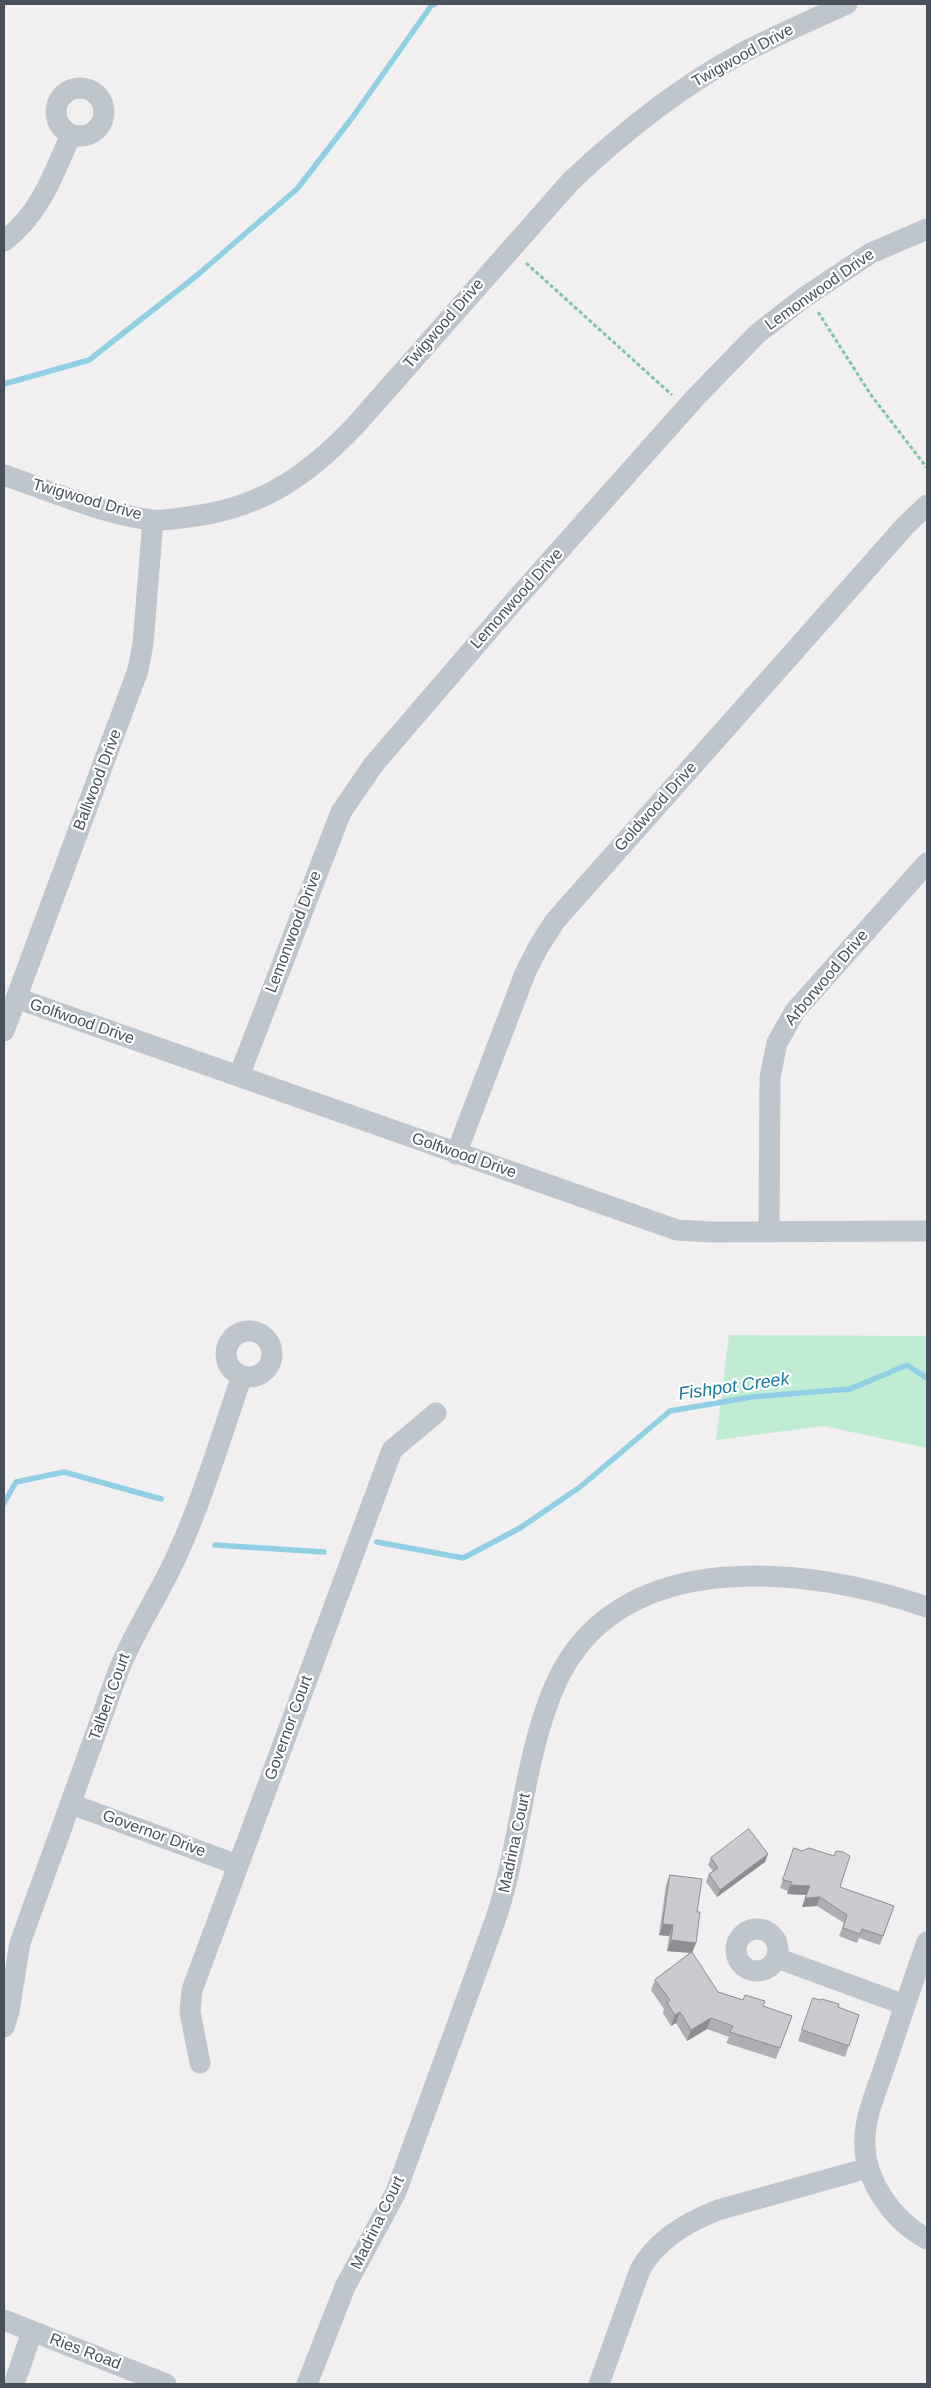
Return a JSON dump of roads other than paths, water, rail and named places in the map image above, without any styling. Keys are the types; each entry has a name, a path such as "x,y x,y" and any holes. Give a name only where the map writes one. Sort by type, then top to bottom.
{"street":[{"name":"Twigwood Drive","path":"4,475 106,509 153,520 212,514 250,503 298,478 327,456 354,427 571,181 597,156 680,93 743,53 847,4"},
{"path":"4,241 31,215 43,197 71,134"},
{"name":"Lemonwood Drive","path":"239,1076 341,812 374,764 502,614 694,399 757,334 802,299 871,253 927,229"},
{"name":"Goldwood Drive","path":"456,1154 526,971 555,921 906,525 927,505"},
{"name":"Ballwood Drive","path":"4,1032 138,670 143,644 153,520"},
{"name":"Arborwood Drive","path":"769,1232 770,1077 777,1043 795,1012 927,863"},
{"name":"Golfwood Drive","path":"16,998 677,1230 769,1232 927,1231"},
{"name":"Talbert Court","path":"4,2027 9,2011 20,1943 128,1645 162,1588 179,1551 242,1376"},
{"name":"Governor Court","path":"200,2063 190,2012 192,1990 392,1450 436,1414"},
{"name":"Madrina Court","path":"307,2384 344,2287 396,2192 495,1921 504,1895 537,1739 555,1685 567,1660 586,1638 608,1618 635,1600 692,1582 733,1577 796,1577 853,1585 927,1607"},
{"name":"Governor Drive","path":"71,1804 238,1865"},
{"path":"927,1942 867,2121 865,2139 868,2168 878,2190 898,2216 911,2229 927,2239"},
{"path":"777,1958 905,2005"},
{"path":"599,2384 640,2270 648,2255 670,2236 700,2217 718,2210 868,2168"},
{"name":"Ries Road","path":"4,2320 166,2384"},
{"path":"14,2384 32,2332"}],"waterway":[{"path":"4,384 89,360 195,277 297,189 352,118 431,6 435,4"},
{"name":"Fishpot Creek","path":"377,1542 463,1558 520,1528 580,1487 670,1411 751,1397 850,1389 907,1365 927,1378"},
{"path":"4,1503 16,1482 64,1472 161,1499"},
{"path":"215,1545 324,1552"}]}
